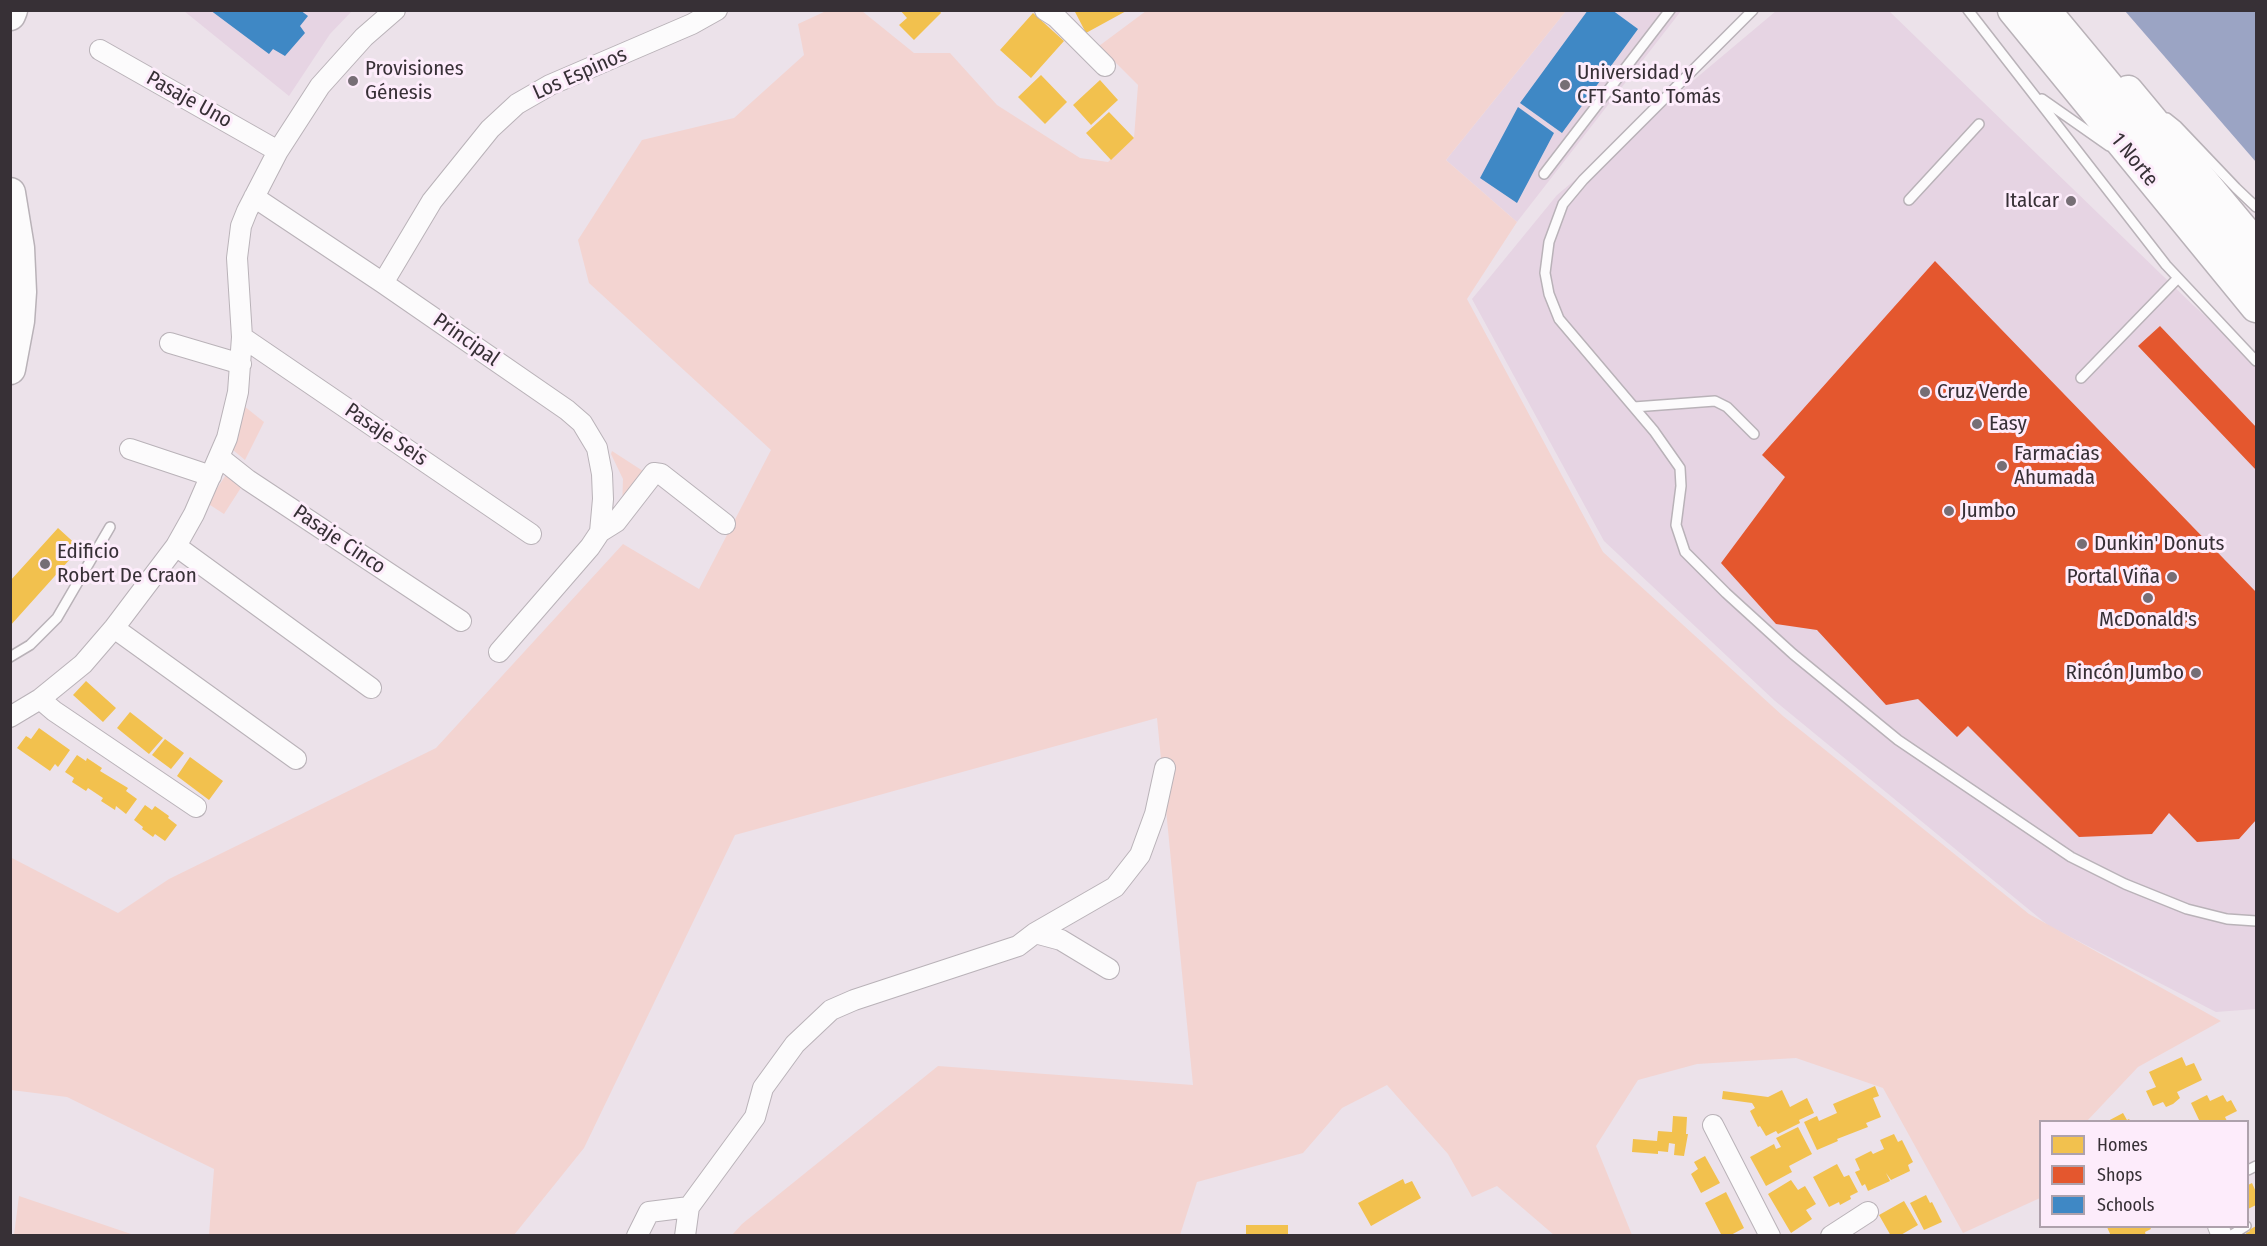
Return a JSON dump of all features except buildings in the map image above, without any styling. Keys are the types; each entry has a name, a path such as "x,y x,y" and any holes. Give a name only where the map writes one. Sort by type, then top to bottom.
{"highway":[{"path":"2043,10 2107,87 2191,198 2256,278"}],"main road":[{"path":"10,15 12,10"},
{"name":"1 Norte","path":"2013,10 2256,307"},
{"name":"1 Norte","path":"2062,10 2256,245"},
{"path":"10,193 19,248 21,292 19,321 10,369"}],"street":[{"path":"10,717 40,699 83,664 114,628 176,546 194,514 233,419 241,364 242,337 237,250 241,226 278,151 320,86 364,37 395,10"},
{"name":"Los Espinos","path":"383,283 432,201 490,129 517,104 550,85 693,24 717,10"},
{"path":"1045,10 1056,17 1105,66"},
{"name":"Pasaje Uno","path":"100,50 278,151"},
{"name":"Principal","path":"254,197 383,283 567,410 582,423 597,448 602,474 603,499 600,532"},
{"name":"Pasaje Seis","path":"242,337 531,534"},
{"path":"170,343 241,364"},
{"path":"130,449 211,476"},
{"name":"Pasaje Cinco","path":"219,457 248,480 461,621"},
{"path":"499,652 590,547 600,532 616,522 654,473 661,474 725,524"},
{"path":"176,546 371,688"},
{"path":"114,628 296,759"},
{"path":"40,699 54,711 196,807"},
{"path":"685,1236 689,1208 755,1117 763,1088 795,1044 818,1020 831,1010 854,1000 1018,946 1035,933 1115,887 1140,855 1155,814 1165,768"},
{"path":"1035,933 1061,940 1109,969"},
{"path":"1713,1125 1770,1236"},
{"path":"638,1236 649,1212 689,1208"},
{"path":"1830,1236 1868,1212"}],"lane":[{"path":"1544,174 1670,10"},
{"path":"1753,10 1583,180 1563,204 1549,242 1545,273 1549,294 1559,318 1654,431 1680,468 1681,486 1676,525 1685,552 1726,593 1898,740 2071,857 2125,884 2187,909 2227,919 2256,921"},
{"path":"1968,10 2178,278 2256,361"},
{"path":"2125,86 2177,126 2256,207"},
{"path":"2032,93 2141,169"},
{"path":"1909,200 1979,124"},
{"path":"2081,378 2178,278"},
{"path":"1634,407 1715,401 1727,407 1754,434"},
{"path":"10,657 30,645 57,618 110,527"},
{"path":"2230,1236 2244,1228"}],"shaded area":[{"path":"184,11 352,11 330,34 289,96"},
{"path":"826,11 862,11 914,53 950,53 997,105 1080,158 1108,162 1134,138 1138,85 1099,46 1146,11 1566,11 1446,160 1517,222 1467,299 1603,552 1783,716 2029,914 2221,1021 2138,1067 2088,1120 2039,1120 2039,1198 1963,1233 1883,1088 1796,1058 1697,1064 1638,1080 1596,1146 1632,1235 1554,1235 1497,1186 1472,1197 1448,1154 1387,1085 1342,1108 1303,1153 1197,1182 1180,1235 732,1235 742,1224 938,1066 1193,1085 1157,718 735,835 584,1148 514,1235 209,1235 214,1169 67,1097 11,1090 10,857 118,913 169,879 436,748 623,544 699,589 771,450 589,283 578,240 642,140 734,118 804,55 798,24"},
{"name":"Universidad y CFT Santo Tomás","path":"1566,11 1681,11 1517,222 1446,160"},
{"path":"1776,11 1889,11 2193,305 2256,361 2256,1009 2216,1012 2049,926 1775,701 1604,541 1472,299 1557,195"},
{"path":"244,406 264,422 245,460 233,450"},
{"path":"612,451 643,471 622,509 623,479 611,454"},
{"path":"228,472 244,483 224,514 207,503"},
{"path":"19,1196 134,1235 14,1235"}],"water":[{"path":"2125,11 2256,11 2256,162"}],"place":[{"name":"Provisiones Génesis","path":"353,81"},
{"name":"Universidad y CFT Santo Tomás","path":"1565,85"},
{"name":"Italcar","path":"2071,201"},
{"name":"Cruz Verde","path":"1925,392"},
{"name":"Easy","path":"1977,424"},
{"name":"Farmacias Ahumada","path":"2002,466"},
{"name":"Jumbo","path":"1949,511"},
{"name":"Dunkin' Donuts","path":"2082,544"},
{"name":"Edificio Robert De Craon","path":"45,564"},
{"name":"Portal Viña","path":"2172,577"},
{"name":"McDonald's","path":"2148,598"},
{"name":"Rincón Jumbo","path":"2196,673"}]}
